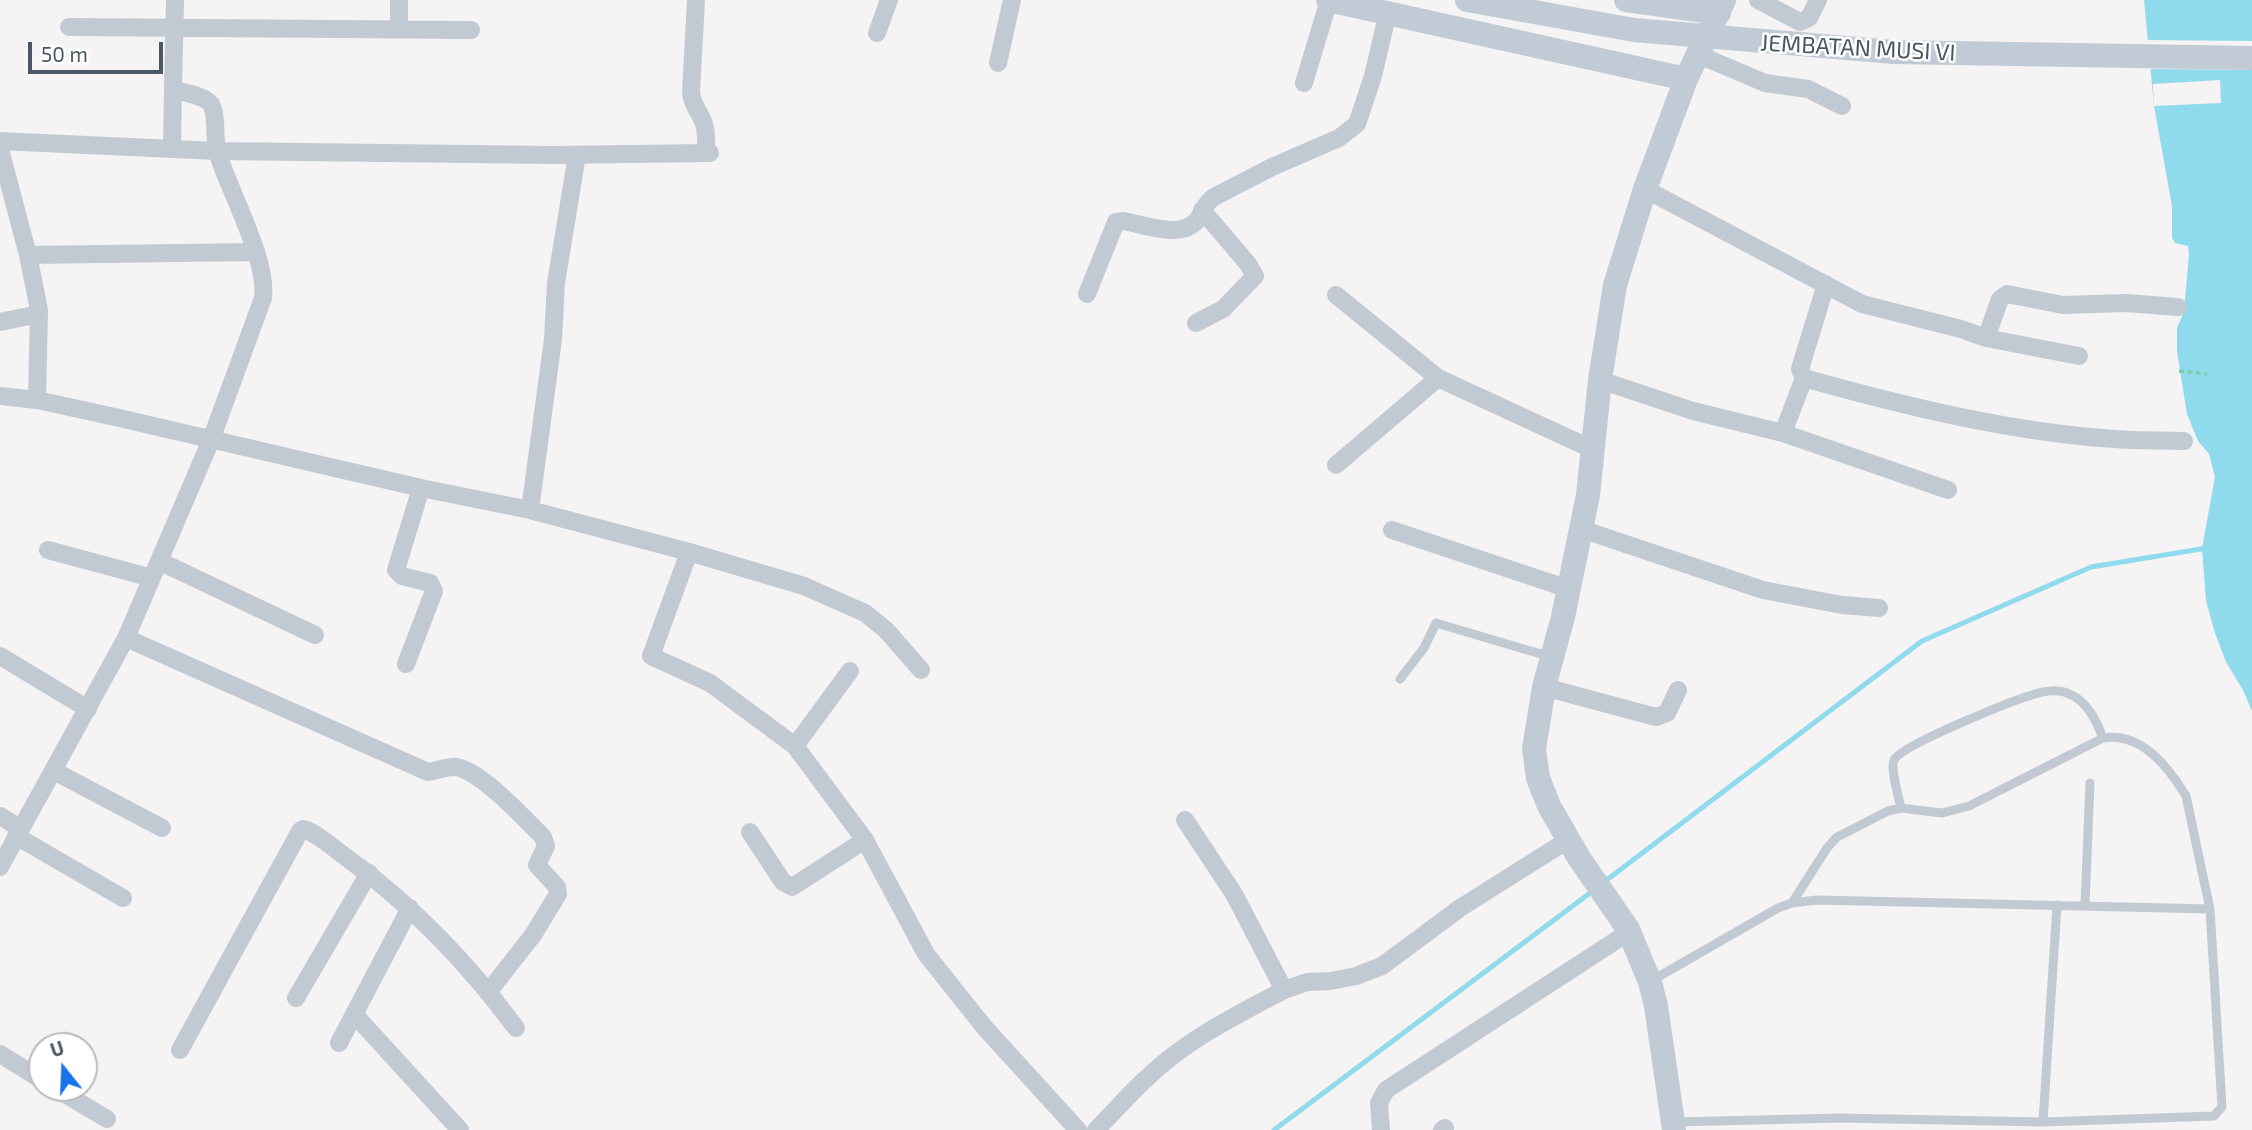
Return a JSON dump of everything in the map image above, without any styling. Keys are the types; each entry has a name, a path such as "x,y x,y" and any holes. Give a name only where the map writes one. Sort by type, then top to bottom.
{"street":[{"path":"172,149 175,0"},
{"path":"399,0 399,28"},
{"path":"0,141 217,151 577,155 708,153 704,123 693,104 691,92 696,0"},
{"path":"877,33 889,0"},
{"path":"998,63 1012,0"},
{"path":"1304,83 1328,0 1686,79"},
{"name":"JEMBATAN MUSI VI","path":"1467,0 1634,30 1894,52 2252,58"},
{"path":"1626,0 1722,7 1686,79 1644,189 1615,285 1581,529 1563,617 1544,687 1536,732 1535,764 1543,793 1574,849 1628,931 1650,982 1674,1126"},
{"path":"1758,0 1800,22 1809,18 1818,0"},
{"path":"1087,294 1116,222 1124,221 1172,230 1192,224 1214,197 1272,167 1339,138 1357,124 1370,87 1388,12"},
{"path":"69,26 471,30"},
{"path":"1699,55 1765,83 1808,89 1842,106"},
{"path":"0,867 125,638 211,440 261,305 263,289 254,252 217,151 212,104 208,100 173,89"},
{"path":"0,149 28,255 39,314 37,400"},
{"path":"530,510 553,339 556,283 577,155"},
{"path":"1644,189 1862,304 1986,338 2079,356"},
{"path":"1196,323 1223,309 1255,276 1202,210"},
{"path":"28,255 254,252"},
{"path":"1783,433 1804,378 1800,369 1826,284"},
{"path":"1336,295 1438,378 1594,450"},
{"path":"1986,338 2000,299 2007,295 2063,305 2126,303 2178,307"},
{"path":"0,322 39,314"},
{"path":"1336,465 1438,378"},
{"path":"1804,378 1891,402 1993,422 2114,439 2184,441"},
{"path":"1600,380 1693,411 1783,433 1948,490"},
{"path":"1,401 37,400 421,488 530,510 689,552 804,586 865,613 886,629 921,670"},
{"path":"406,664 434,591 430,583 402,576 396,570 421,488"},
{"path":"1581,529 1763,590 1842,605 1879,608"},
{"path":"1392,530 1569,589"},
{"path":"48,550 152,578"},
{"path":"689,552 651,656 710,683 795,746 865,840 926,954 985,1028 1078,1130"},
{"path":"159,561 315,635"},
{"path":"125,638 428,772 451,767 461,769 485,784 543,837 546,846 537,867 557,887 558,894 533,935 489,991"},
{"path":"0,656 88,709"},
{"path":"795,746 850,671"},
{"path":"1544,687 1656,717 1667,713 1678,690"},
{"path":"54,771 162,828"},
{"path":"0,816 18,832 123,898"},
{"path":"1185,820 1234,894 1284,990"},
{"path":"180,1050 301,830 308,830 369,873 410,908 453,950 489,991 516,1028"},
{"path":"750,832 783,882 790,887 796,886 865,840"},
{"path":"1096,1130 1149,1075 1221,1024 1284,990 1307,982 1356,976 1382,966 1460,908 1574,849"},
{"path":"296,998 369,873"},
{"path":"339,1043 410,908"},
{"path":"1381,1130 1379,1103 1386,1090 1628,931"},
{"path":"354,1014 460,1130"},
{"path":"0,1054 28,1071"},
{"path":"78,1102 107,1119"}],"lane":[{"path":"1400,679 1424,649 1436,623 1553,654"},
{"path":"1901,808 1892,768 1898,755 1919,743 2037,693 2067,692 2082,702 2095,718 2103,738"},
{"path":"1674,1126 1840,1118 2043,1122 2210,1118 2220,1112 2222,1107 2210,909 2190,808 2176,780 2163,764 2138,743 2124,737 2103,738 1969,806 1942,813 1901,808 1888,811 1837,837 1792,903"},
{"path":"2085,905 2090,783"},
{"path":"1650,982 1765,914 1792,903 1817,900 2210,909"},
{"path":"2043,1122 2057,905"}],"path":[{"path":"2179,371 2207,374"}],"water":[{"path":"2144,0 2252,0 2252,711 2226,662 2206,601 2202,548 2215,477 2209,454 2198,441 2187,414 2177,352 2177,328 2184,312 2189,253 2188,246 2175,243 2172,238 2172,206 2154,106"}],"pier":[{"path":"2144,40 2252,41 2252,70 2147,69"},
{"path":"2220,80 2221,103 2154,106 2153,84"}],"waterway":[{"path":"1604,882 1922,641 2091,567 2207,548"},
{"path":"1274,1130 1594,890"}]}
